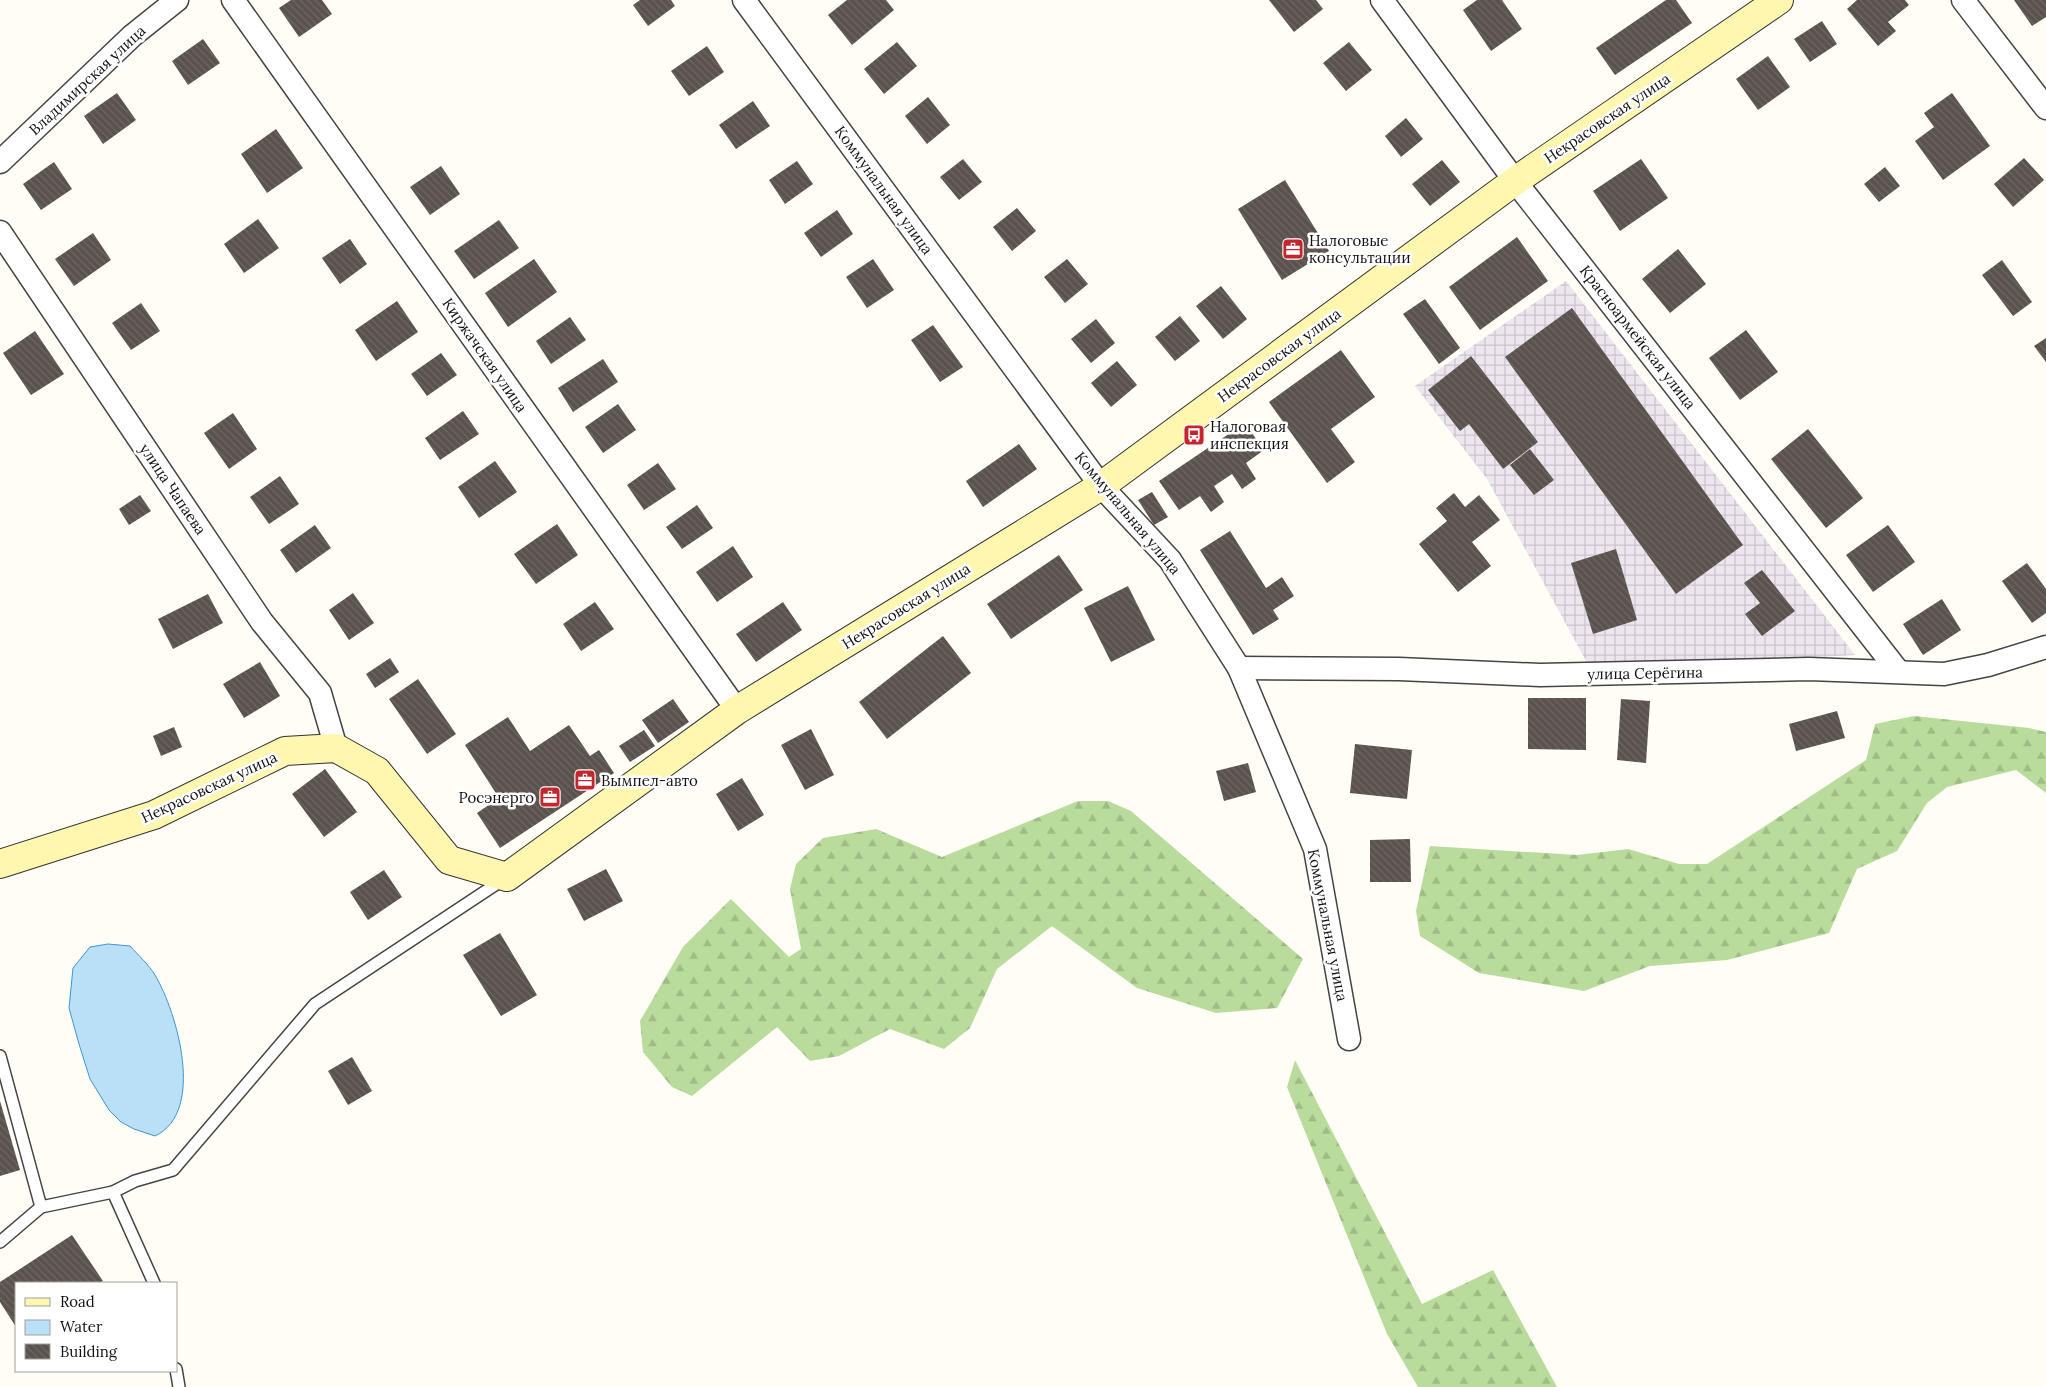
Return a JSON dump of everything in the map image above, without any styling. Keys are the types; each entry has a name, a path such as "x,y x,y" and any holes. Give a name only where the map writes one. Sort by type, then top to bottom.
{"street":[{"name":"Владимирская улица","path":"0,162 132,36 177,0"},
{"name":"Киржачская улица","path":"232,0 738,710"},
{"name":"Коммунальная улица","path":"744,0 1101,486 1170,560 1240,668 1315,849 1348,1039"},
{"name":"Красноармейская улица","path":"1382,0 1515,181 1898,671"},
{"name":"Некрасовская улица","path":"507,877 738,710 1101,486 1515,181 1779,0"},
{"path":"1963,0 2046,108"},
{"name":"улица Чапаева","path":"0,232 262,622 320,693 336,748"},
{"name":"улица Серёгина","path":"1240,668 1399,669 1540,675 1809,669 1944,674 1988,665 2046,647"},
{"name":"Некрасовская улица","path":"0,864 154,815 285,751 336,748"},
{"path":"336,748 377,772 449,860 507,877"}],"lane":[{"path":"0,1242 41,1207 113,1192 135,1181 173,1170 315,1004 507,877"},
{"path":"0,1056 41,1207"},
{"path":"113,1192 154,1282"},
{"path":"176,1372 179,1387"}],"shaded area":[{"path":"1566,281 1855,655 1591,670 1487,479 1415,386"}],"green space":[{"path":"1914,716 2029,728 2046,732 2046,793 2016,770 1947,787 1927,803 1897,851 1857,869 1829,933 1727,960 1650,966 1584,991 1479,973 1420,936 1416,911 1430,846 1577,855 1628,849 1679,864 1707,864 1866,760 1875,724"},
{"path":"1078,801 1108,801 1131,811 1303,959 1277,1008 1216,1013 1137,988 1052,926 997,969 970,1028 944,1049 890,1029 839,1056 810,1061 777,1027 692,1096 672,1087 643,1052 640,1021 683,947 731,899 789,957 801,949 790,889 796,864 823,838 876,829 942,857"},
{"path":"1295,1060 1422,1304 1493,1270 1557,1387 1418,1387 1387,1334 1287,1087"}],"water":[{"path":"108,944 130,946 150,968 163,992 178,1036 183,1084 180,1106 171,1124 155,1136 134,1129 121,1122 109,1110 90,1079 69,1008 73,968 90,947"}],"building":[{"path":"291,0 322,0 332,14 299,37 279,8"},
{"path":"640,0 671,0 675,6 648,26 633,5"},
{"path":"847,0 886,0 894,10 852,45 828,15"},
{"path":"1269,0 1316,0 1323,9 1294,32"},
{"path":"1477,0 1502,0 1522,29 1491,51 1463,10"},
{"path":"1666,0 1676,0 1692,23 1615,75 1596,48"},
{"path":"1857,0 1905,0 1909,5 1888,22 1896,31 1878,46 1847,9"},
{"path":"2014,0 2046,0 2046,17 2032,26"},
{"path":"1822,21 1837,44 1810,62 1794,39"},
{"path":"203,39 220,63 188,85 172,61"},
{"path":"897,42 917,66 884,94 864,69"},
{"path":"1349,42 1372,70 1346,91 1323,63"},
{"path":"707,46 724,72 689,96 671,71"},
{"path":"1768,56 1790,87 1758,110 1736,79"},
{"path":"117,93 136,120 103,144 84,116"},
{"path":"1952,93 1990,146 1943,180 1915,141 1934,127 1924,113"},
{"path":"928,97 950,125 927,144 905,116"},
{"path":"753,101 770,126 736,149 719,125"},
{"path":"1406,118 1423,139 1401,157 1385,136"},
{"path":"276,129 303,168 267,193 241,154"},
{"path":"2024,158 2044,180 2013,207 1994,184"},
{"path":"963,159 982,182 959,200 940,177"},
{"path":"1641,159 1668,198 1620,231 1593,191"},
{"path":"1442,160 1460,182 1430,206 1412,184"},
{"path":"797,161 813,184 785,204 769,180"},
{"path":"54,162 72,189 41,210 23,184"},
{"path":"441,166 460,194 430,215 410,187"},
{"path":"1885,167 1900,186 1879,202 1864,184"},
{"path":"1285,180 1329,251 1282,280 1238,209"},
{"path":"1017,208 1036,231 1012,251 993,227"},
{"path":"837,210 853,234 821,257 804,233"},
{"path":"258,219 279,248 244,273 224,244"},
{"path":"499,220 519,248 474,279 454,251"},
{"path":"93,233 111,260 74,286 55,259"},
{"path":"1517,237 1548,281 1480,330 1449,287"},
{"path":"350,239 367,264 340,284 322,258"},
{"path":"1678,249 1706,284 1670,313 1642,279"},
{"path":"534,259 557,292 508,327 485,293"},
{"path":"873,259 894,290 867,308 846,277"},
{"path":"1067,259 1088,284 1065,303 1044,277"},
{"path":"2002,260 2032,302 2013,316 1982,275"},
{"path":"1221,286 1247,319 1223,339 1196,306"},
{"path":"1425,299 1460,348 1439,364 1403,314"},
{"path":"397,301 418,332 376,361 355,330"},
{"path":"141,303 160,331 131,350 112,323"},
{"path":"1572,308 1743,545 1676,594 1505,357"},
{"path":"1180,316 1200,341 1175,361 1155,337"},
{"path":"570,317 586,340 551,364 536,341"},
{"path":"1096,319 1115,343 1091,363 1071,339"},
{"path":"933,325 963,367 940,382 911,340"},
{"path":"1746,330 1778,372 1740,400 1709,358"},
{"path":"35,331 64,374 31,395 3,353"},
{"path":"2046,338 2046,362 2034,346"},
{"path":"1341,350 1375,397 1331,429 1355,462 1327,483 1269,402"},
{"path":"441,353 457,375 427,396 411,374"},
{"path":"1471,356 1538,442 1503,469 1469,424 1460,431 1428,390"},
{"path":"603,359 618,382 573,412 558,388"},
{"path":"1117,361 1137,385 1111,407 1091,383"},
{"path":"618,404 636,430 603,453 585,427"},
{"path":"463,411 479,434 440,460 425,438"},
{"path":"233,413 257,449 229,469 204,433"},
{"path":"1245,423 1264,450 1246,463 1256,479 1242,489 1232,474 1214,486 1224,502 1211,512 1200,496 1179,510 1159,481"},
{"path":"1808,429 1863,498 1826,528 1771,459"},
{"path":"1019,444 1037,469 983,507 966,481"},
{"path":"1530,449 1554,480 1534,495 1510,465"},
{"path":"495,461 517,492 479,518 458,487"},
{"path":"658,463 676,489 644,510 627,485"},
{"path":"280,476 299,504 269,524 250,497"},
{"path":"1152,492 1168,517 1154,525 1138,500"},
{"path":"1454,493 1465,507 1479,495 1500,520 1472,542 1491,566 1458,592 1419,544 1447,521 1436,508"},
{"path":"140,495 151,511 129,525 119,509"},
{"path":"697,505 713,528 682,549 666,527"},
{"path":"557,524 578,555 536,584 514,554"},
{"path":"315,525 331,548 296,573 280,550"},
{"path":"1888,525 1915,562 1873,592 1846,555"},
{"path":"1230,531 1266,588 1282,577 1294,596 1273,610 1279,619 1253,635 1200,550"},
{"path":"733,546 753,577 717,602 696,572"},
{"path":"1616,549 1637,620 1593,634 1571,563"},
{"path":"1059,555 1083,590 1011,639 987,604"},
{"path":"2027,563 2046,589 2046,613 2032,623 2002,581"},
{"path":"1762,570 1795,611 1762,636 1745,614 1760,603 1744,583"},
{"path":"1128,586 1155,640 1111,662 1084,608"},
{"path":"353,593 374,623 349,640 329,610"},
{"path":"208,594 223,623 173,649 158,619"},
{"path":"1942,599 1961,630 1923,655 1903,624"},
{"path":"595,602 614,629 581,651 563,624"},
{"path":"783,602 802,630 756,662 736,634"},
{"path":"943,636 971,673 887,739 859,702"},
{"path":"390,658 399,672 375,688 366,674"},
{"path":"260,662 280,696 244,718 223,684"},
{"path":"418,679 456,734 427,754 389,699"},
{"path":"1528,698 1586,698 1586,750 1528,749"},
{"path":"673,699 689,722 658,743 642,720"},
{"path":"1621,699 1650,701 1646,763 1617,760"},
{"path":"1837,711 1845,738 1796,751 1789,724"},
{"path":"508,717 530,751 569,725 590,756 599,750 614,773 500,848 477,813 499,798 465,745"},
{"path":"174,727 182,747 161,756 153,736"},
{"path":"811,729 834,775 805,790 781,745"},
{"path":"644,730 655,746 630,762 619,746"},
{"path":"1355,744 1412,750 1407,799 1350,793"},
{"path":"1248,763 1256,792 1224,801 1216,771"},
{"path":"325,769 357,812 324,837 292,794"},
{"path":"742,778 764,815 738,831 716,794"},
{"path":"1410,839 1411,882 1370,882 1370,840"},
{"path":"606,869 623,901 584,921 567,889"},
{"path":"384,870 402,897 368,920 350,892"},
{"path":"500,933 537,995 501,1016 463,955"},
{"path":"352,1057 372,1091 348,1105 328,1071"},
{"path":"0,1101 20,1170 0,1176"},
{"path":"72,1235 103,1281 15,1282 15,1325 0,1302 0,1282"}],"place":[{"name":"Налоговые консультации","path":"1293,249"},
{"name":"Налоговая инспекция","path":"1194,435"},
{"name":"Вымпел-авто","path":"585,780"},
{"name":"Росэнерго","path":"550,797"}]}
